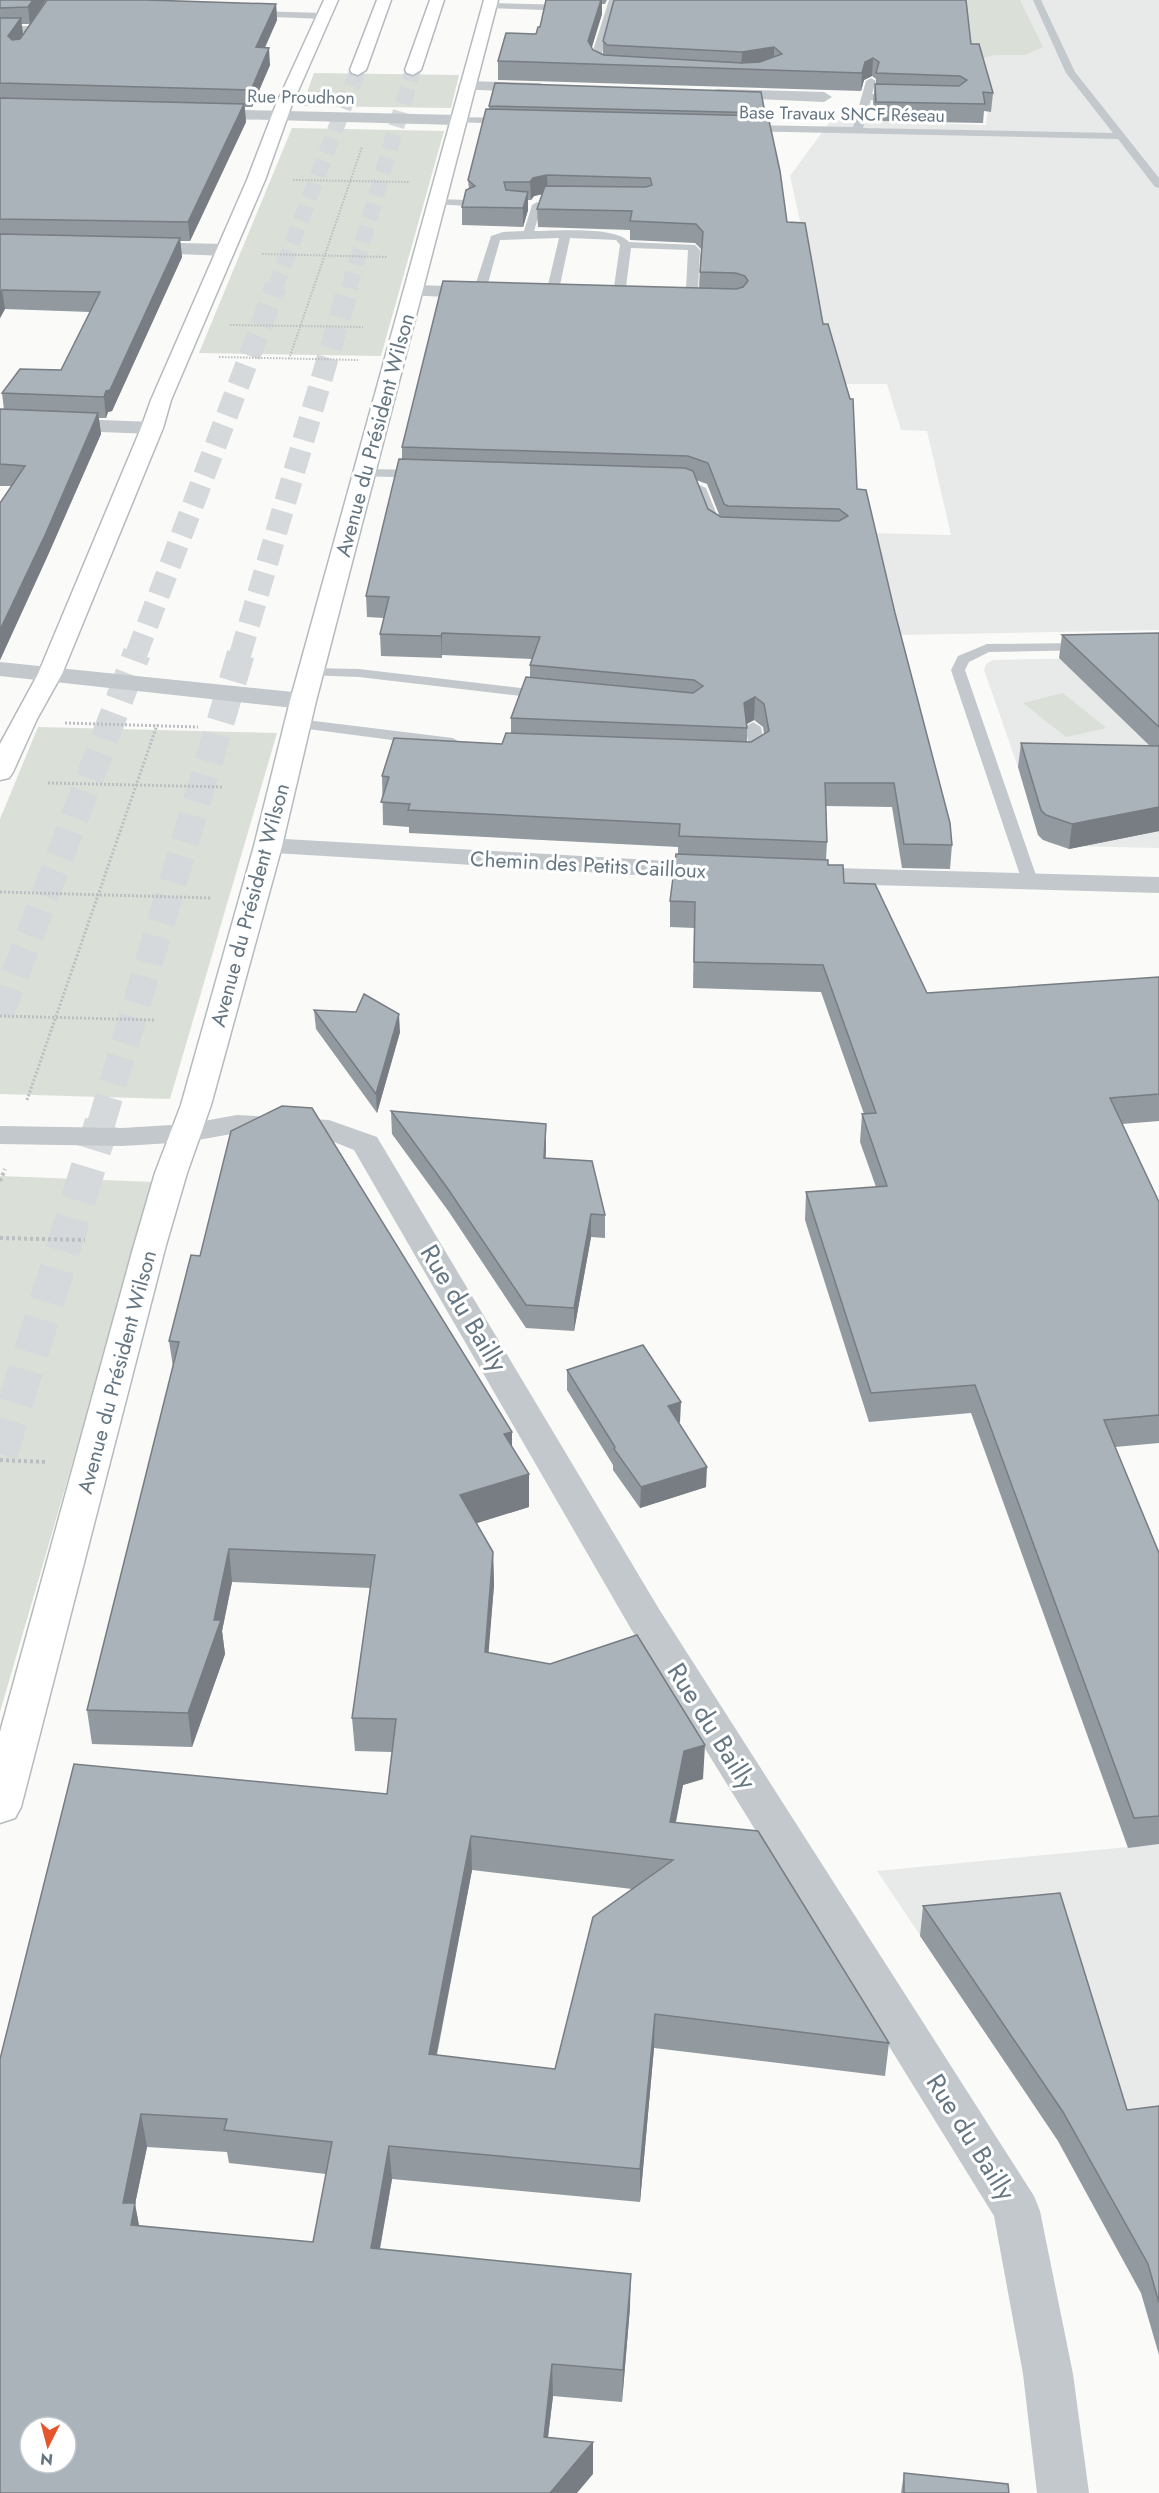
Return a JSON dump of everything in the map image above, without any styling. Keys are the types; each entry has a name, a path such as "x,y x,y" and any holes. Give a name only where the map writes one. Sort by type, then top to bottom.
{"main road":[{"path":"0,772 24,719 50,674 169,382 256,180 323,8 331,0"},
{"path":"358,70 384,0"},
{"path":"413,70 437,0"},
{"name":"Avenue du Président Wilson","path":"0,1807 150,1245 171,1173 188,1133 268,846 304,699 490,3"}],"street":[{"path":"466,86 560,88"},
{"path":"697,94 824,97"},
{"name":"Rue Proudhon","path":"179,114 457,120"},
{"path":"115,248 226,250"},
{"path":"546,290 573,296"},
{"path":"413,291 504,294"},
{"path":"684,293 712,299"},
{"path":"0,422 152,428"},
{"path":"0,669 304,699"},
{"name":"Chemin des Petits Cailloux","path":"268,846 740,873"},
{"path":"774,874 1159,885"},
{"name":"Rue du Bailly","path":"0,1135 122,1137 188,1133 237,1124 329,1129 366,1144 645,1619 1017,2211 1048,2374 1063,2493"}],"lane":[{"path":"1036,0 1071,73 1159,185"},
{"path":"490,3 577,8"},
{"path":"599,8 611,4"},
{"path":"611,4 595,60 604,68 615,68"},
{"path":"243,14 323,8"},
{"path":"0,29 31,33 39,20"},
{"path":"857,131 871,81"},
{"path":"867,97 912,98"},
{"path":"457,120 525,122"},
{"name":"Base Travaux SNCF Réseau","path":"738,128 1119,136"},
{"path":"438,192 468,203"},
{"path":"528,234 532,205 538,200 549,198"},
{"path":"482,283 495,238 503,235 611,236 620,238 626,245 620,293"},
{"path":"546,290 565,235"},
{"path":"626,245 685,246 695,250 684,293"},
{"path":"365,473 438,475"},
{"path":"663,483 687,483 700,488 716,529 735,535"},
{"path":"1030,881 958,670 963,659 987,648 1101,647"},
{"path":"304,699 359,673 564,697"},
{"path":"304,699 467,744"},
{"path":"728,758 756,756 758,752 753,727"}],"path":[{"path":"289,359 365,138"},
{"path":"256,180 350,181 438,192"},
{"path":"258,254 422,257"},
{"path":"230,325 363,327"},
{"path":"217,357 395,361"},
{"path":"69,723 201,727"},
{"path":"27,1100 96,895 157,725"},
{"path":"48,783 224,787"},
{"path":"0,892 252,899"},
{"path":"0,1016 155,1020"},
{"path":"0,1238 85,1240"}],"shaded area":[{"path":"900,0 1159,0 1159,630 899,635 870,533 951,535 927,431 901,430 887,384 836,384 790,176 831,120 986,125 989,96"},
{"path":"908,0 1020,0 1043,47 1025,55 994,55 974,61"},
{"path":"314,73 459,75 451,108 302,106"},
{"path":"292,128 444,131 381,356 199,353"},
{"path":"1159,657 1159,848 1063,846 1049,843 1038,835 1018,767 984,670 986,664 993,660"},
{"path":"1063,693 1107,728 1066,737 1023,703"},
{"path":"38,727 277,733 170,1099 0,1094 0,819"},
{"path":"0,1176 154,1182 0,1712"},
{"path":"1159,1844 1159,2353 1141,2293 1058,2141 877,1871"}],"building":[{"path":"0,0 33,0 28,7 0,8"},
{"path":"47,0 276,4 256,47 269,48 251,90 0,83 0,18 21,18 8,36 12,40 20,39"},
{"path":"546,0 601,0 588,41 593,50 604,55 742,63 760,62 782,54 774,47 742,52 607,45 603,41 614,0 966,0 971,44 979,44 993,93 983,92 985,104 876,102 875,84 959,86 967,80 960,76 876,73 879,62 873,58 865,62 862,73 498,61 506,33 536,34 540,27"},
{"path":"495,83 761,92 765,113 489,106"},
{"path":"0,98 244,104 188,222 0,219"},
{"path":"486,109 768,116 780,171 787,222 805,223 823,324 828,324 850,399 853,399 857,489 866,490 895,613 950,823 952,845 904,844 894,783 825,783 827,842 679,836 680,824 408,810 410,804 381,802 389,777 382,776 394,738 502,744 506,733 751,742 769,731 764,704 755,697 744,703 747,728 511,718 526,677 693,693 703,686 694,680 530,665 540,637 442,633 441,636 380,634 389,597 366,596 399,459 685,468 693,471 708,509 721,517 839,521 848,516 839,509 728,506 724,504 708,463 688,456 402,447 443,281 736,289 743,287 748,281 745,276 736,273 700,272 703,232 696,224 630,221 632,211 537,209 545,186 646,187 652,185 650,178 547,175 533,178 530,182 504,182 506,190 528,192 523,208 462,207 466,190 475,186 468,180"},
{"path":"0,234 180,238 110,390 106,391 104,397 2,393 20,369 61,370 100,292 2,290 0,293"},
{"path":"0,409 98,413 46,533 0,630 0,503 25,466 0,464"},
{"path":"1159,633 1159,727 1062,635"},
{"path":"1021,743 1159,746 1159,807 1072,824 1046,815 1041,810"},
{"path":"676,854 828,860 828,865 843,865 844,883 875,884 927,993 1159,977 1159,1094 1110,1098 1159,1202 1159,1415 1104,1420 1159,1553 1159,1816 1134,1818 975,1385 871,1393 806,1192 887,1186 862,1114 876,1113 823,965 694,962 695,902 670,901"},
{"path":"364,994 399,1014 376,1094 314,1010 356,1012"},
{"path":"282,1106 312,1108 512,1432 504,1434 529,1474 460,1495 493,1552 485,1652 550,1664 637,1635 705,1745 684,1751 670,1822 758,1831 889,2043 655,2014 640,2169 389,2146 371,2248 631,2274 623,2370 552,2364 544,2437 593,2442 550,2493 0,2493 0,2059 74,1764 387,1794 396,1719 352,1718 375,1555 229,1549 214,1620 221,1620 188,1713 87,1710 179,1342 169,1341 191,1255 200,1256 231,1131","holes":["471,1836 673,1860 593,1917 555,2069 429,2054","141,2114 227,2119 224,2130 332,2142 313,2242 131,2225 135,2203 123,2203"]},
{"path":"391,1111 546,1124 544,1158 592,1161 605,1215 591,1214 574,1308 526,1305 448,1189"},
{"path":"643,1345 681,1402 668,1406 707,1467 641,1487 614,1449 615,1447 567,1370"},
{"path":"1060,1893 1127,2110 1159,2106 1159,2303 1148,2264 1063,2112 923,1906"},
{"path":"904,2473 1008,2484 1009,2493 904,2493"}],"tunnel":[{"path":"275,288 358,70"},
{"path":"349,288 413,70"},
{"path":"136,655 276,286"},
{"path":"240,655 349,286"},
{"path":"0,1014 137,653"},
{"path":"101,1124 241,653"},
{"path":"0,1454 102,1123"}]}
